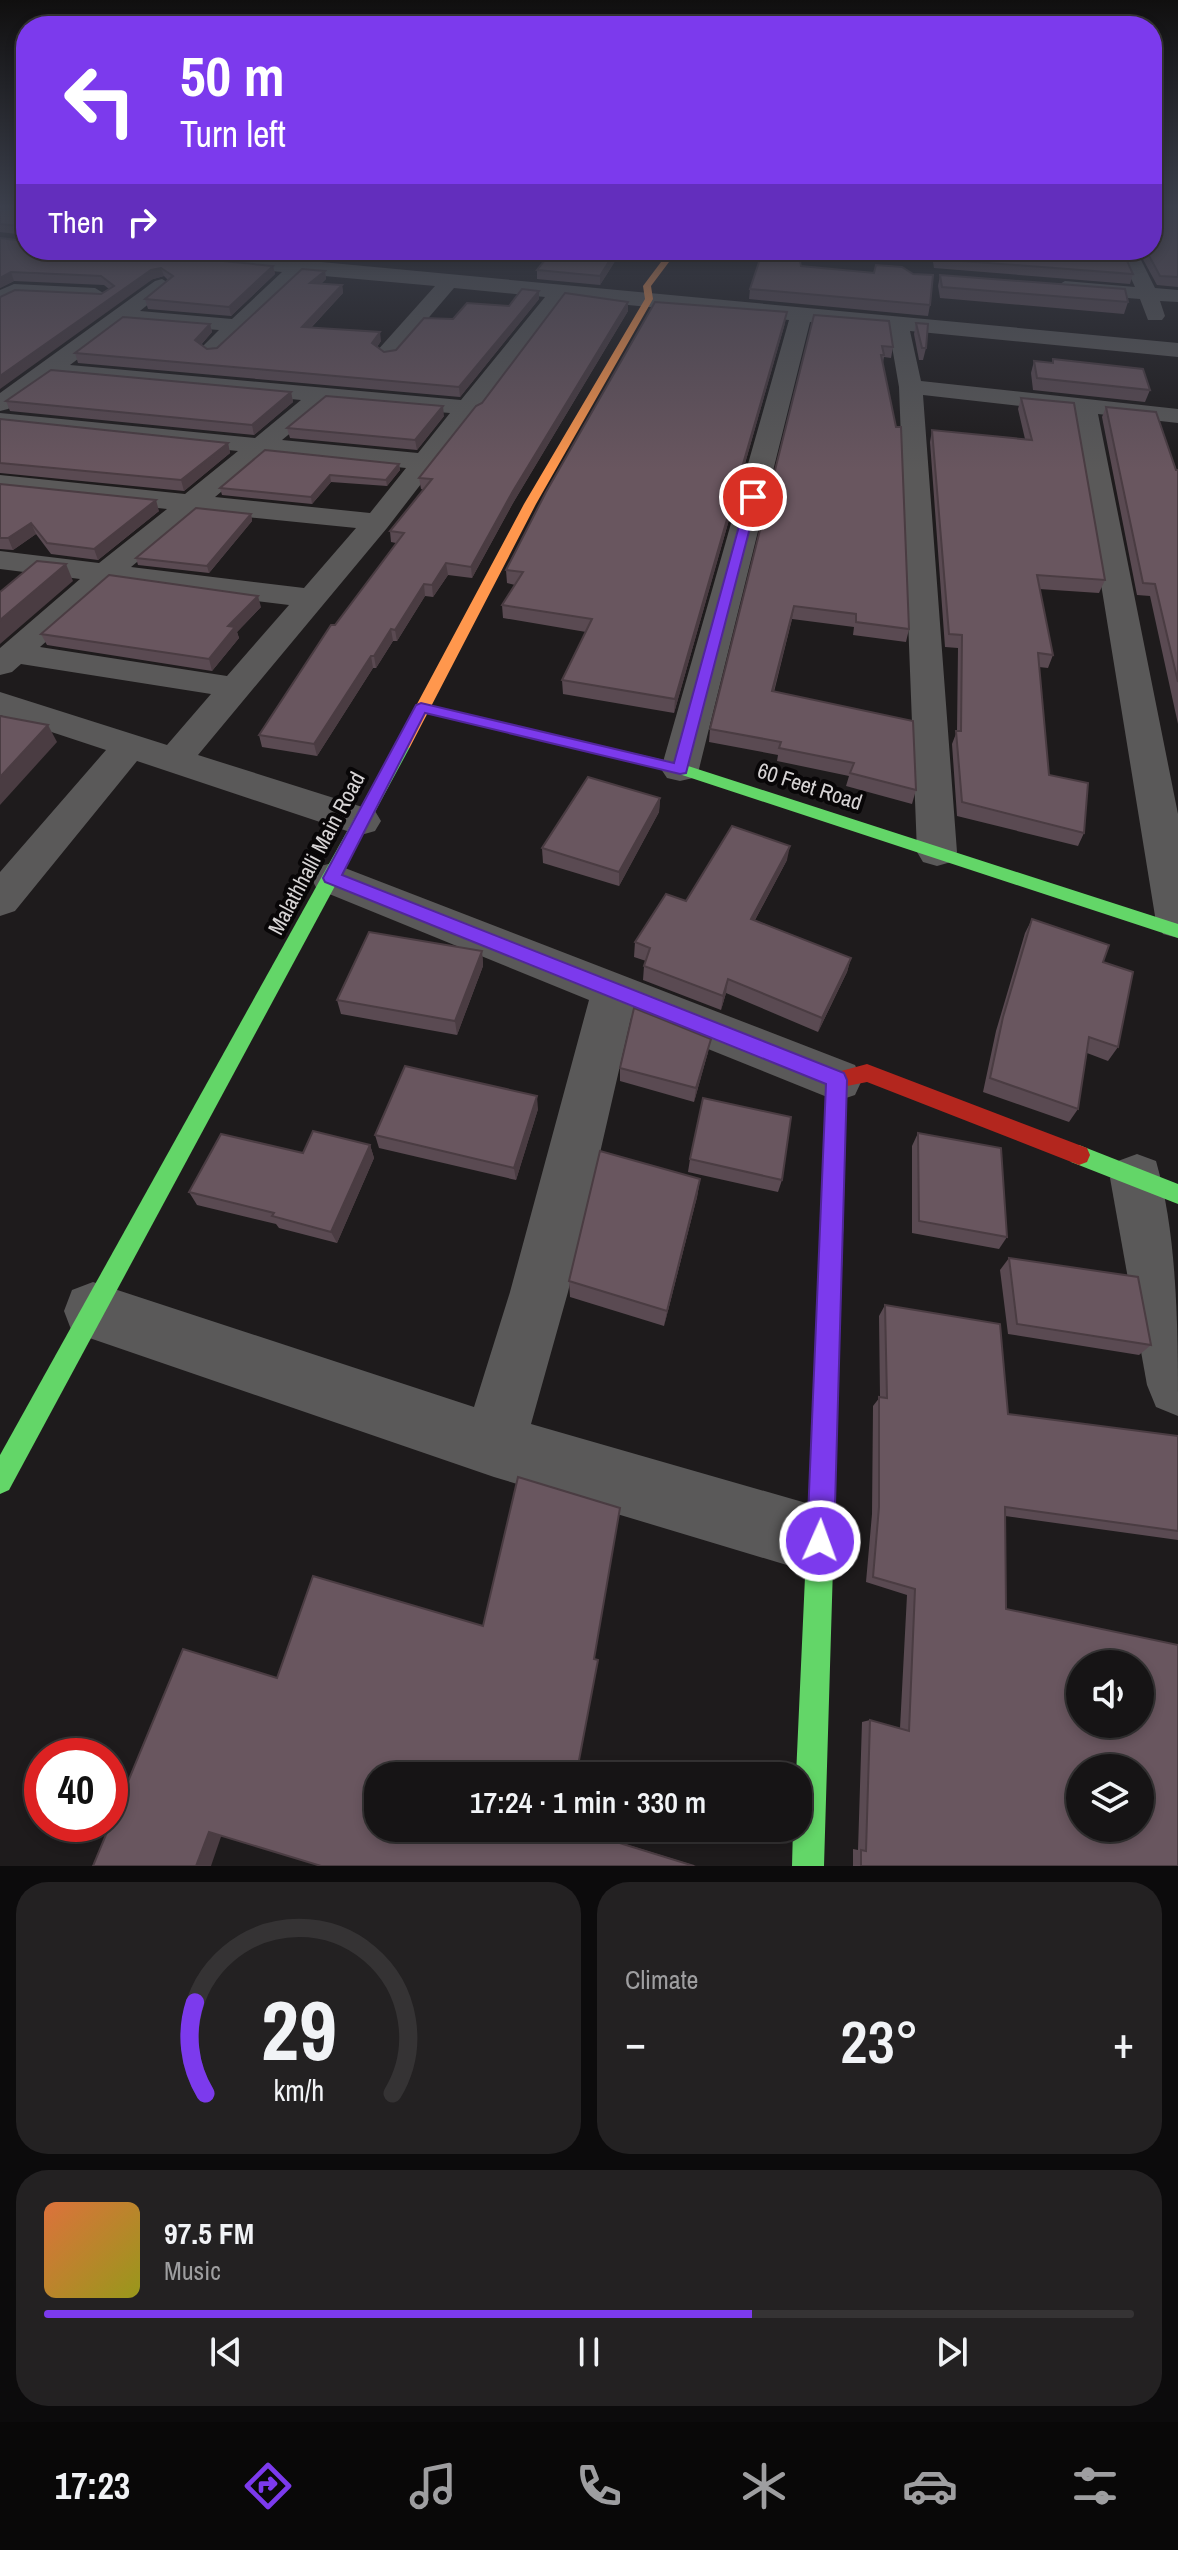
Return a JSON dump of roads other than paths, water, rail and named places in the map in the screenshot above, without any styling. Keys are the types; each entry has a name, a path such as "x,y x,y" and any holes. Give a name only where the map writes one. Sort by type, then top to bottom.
{"main road":[{"path":"649,299 655,296"},
{"name":"Malathhalli Main Road","path":"0,1481 332,878 530,504 649,299"},
{"name":"60 Feet Road","path":"421,708 680,769 1178,931"},
{"path":"808,1866 837,1080 867,1073 1157,1186"}],"street":[{"path":"0,404 147,296"},
{"path":"211,349 266,296"},
{"path":"387,352 437,296"},
{"path":"173,761 471,408 556,296"},
{"path":"617,296 1172,349 1149,296"},
{"path":"680,769 801,315"},
{"path":"121,316 234,325"},
{"path":"898,324 911,387 937,852"},
{"path":"49,370 471,408"},
{"path":"911,387 1178,416"},
{"path":"7,659 103,575 322,395"},
{"path":"1084,407 1178,922"},
{"path":"0,420 425,462"},
{"path":"0,483 377,522"},
{"path":"0,560 309,598"},
{"path":"7,659 235,688"},
{"path":"0,703 361,821"},
{"path":"0,900 131,744"},
{"path":"332,878 837,1080"},
{"path":"494,1445 539,1292 614,993"},
{"path":"1157,1186 1178,1385"},
{"path":"93,1311 494,1445 820,1541"}]}
